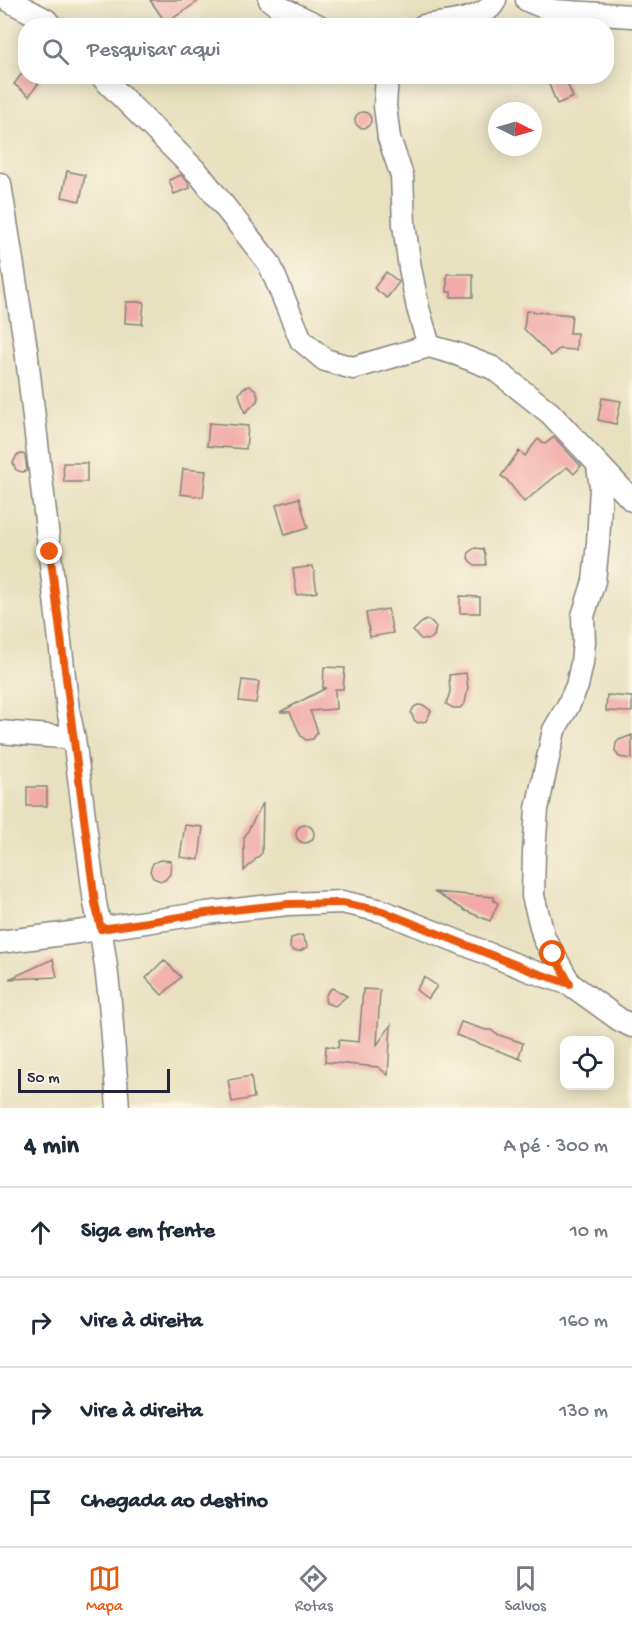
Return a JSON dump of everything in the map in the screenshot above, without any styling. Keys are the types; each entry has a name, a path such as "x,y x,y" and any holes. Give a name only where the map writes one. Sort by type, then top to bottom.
{"street":[{"path":"8,0 42,18"},
{"path":"270,0 302,18"},
{"path":"469,18 493,5 495,0"},
{"path":"527,0 553,10 632,16"},
{"path":"109,84 199,174 269,263 301,340 325,360 353,368 429,346 493,368 550,413 632,500"},
{"path":"386,84 385,106 389,138 402,176 404,224 410,268 429,346"},
{"path":"0,184 26,349 67,698 95,903 101,929 118,1108"},
{"path":"570,984 544,938 533,896 534,853 537,809 554,730 577,686 582,663 583,616 594,580 598,543 601,487 598,466"},
{"path":"0,732 74,738"},
{"path":"0,942 206,913 277,905 342,903 382,911 531,971 570,984 632,1026"}],"building":[{"path":"150,0 200,0 173,18 163,18"},
{"path":"18,79 18,84 38,84 29,96 14,84"},
{"path":"549,84 567,84 573,97 557,104"},
{"path":"363,112 369,114 371,120 369,126 363,128 357,126 355,120 357,114"},
{"path":"67,171 85,175 80,201 62,197"},
{"path":"181,175 190,188 174,194 169,180"},
{"path":"386,272 399,282 387,298 374,288"},
{"path":"447,274 473,274 473,297 451,297 451,292 447,292"},
{"path":"126,302 144,302 142,324 125,323"},
{"path":"526,311 572,315 570,333 577,333 576,350 559,349 551,356 524,329"},
{"path":"250,386 256,390 258,397 245,413 239,394 243,388"},
{"path":"602,398 621,401 616,424 598,420"},
{"path":"209,423 248,426 246,449 207,446"},
{"path":"554,437 581,466 574,474 567,467 524,502 507,480 501,476 519,451 525,456 538,439 545,444"},
{"path":"17,455 25,455 27,471 22,472 16,470 13,463"},
{"path":"63,463 87,463 87,482 64,482"},
{"path":"183,469 206,471 203,497 180,494"},
{"path":"299,498 308,528 285,535 276,505"},
{"path":"475,548 483,549 486,565 475,565 468,558 469,552"},
{"path":"313,566 317,592 297,595 293,569"},
{"path":"460,596 480,597 480,613 460,613"},
{"path":"388,609 393,633 370,637 366,613"},
{"path":"426,620 432,622 436,627 434,636 428,640 421,639 413,631"},
{"path":"324,667 345,668 343,689 335,689 336,709 310,711 317,733 313,739 306,740 301,736 290,712 280,712 326,688 323,688"},
{"path":"466,673 468,688 465,703 460,708 453,708 446,704 450,692 449,675"},
{"path":"242,680 259,682 256,703 239,701"},
{"path":"607,695 632,697 632,712 606,711"},
{"path":"418,705 425,706 431,711 426,721 418,723 411,713"},
{"path":"632,735 632,759 619,757 615,751 616,743"},
{"path":"27,787 47,787 47,806 27,806"},
{"path":"263,803 262,853 244,871 244,838"},
{"path":"185,825 203,827 199,860 180,857"},
{"path":"301,825 309,825 314,830 312,841 301,843 296,838 296,830"},
{"path":"160,860 171,861 170,874 161,881 153,878 150,871 153,863"},
{"path":"434,892 494,897 494,901 498,903 490,921 466,911"},
{"path":"302,935 308,947 294,951 290,948 291,938"},
{"path":"53,959 57,977 9,979"},
{"path":"164,960 181,977 162,995 146,978"},
{"path":"424,977 437,986 428,999 416,990"},
{"path":"332,988 347,996 335,1006 326,1003 325,998"},
{"path":"363,989 380,990 377,1045 391,1025 388,1075 378,1067 325,1062 326,1046 338,1048 339,1040 359,1042"},
{"path":"461,1022 491,1030 496,1034 523,1043 519,1056 523,1060 456,1035"},
{"path":"251,1076 254,1098 232,1102 228,1080"}],"route":[{"path":"50,552 95,903 101,929 206,913 288,904 342,903 382,911 531,971 570,984 553,954"}]}
